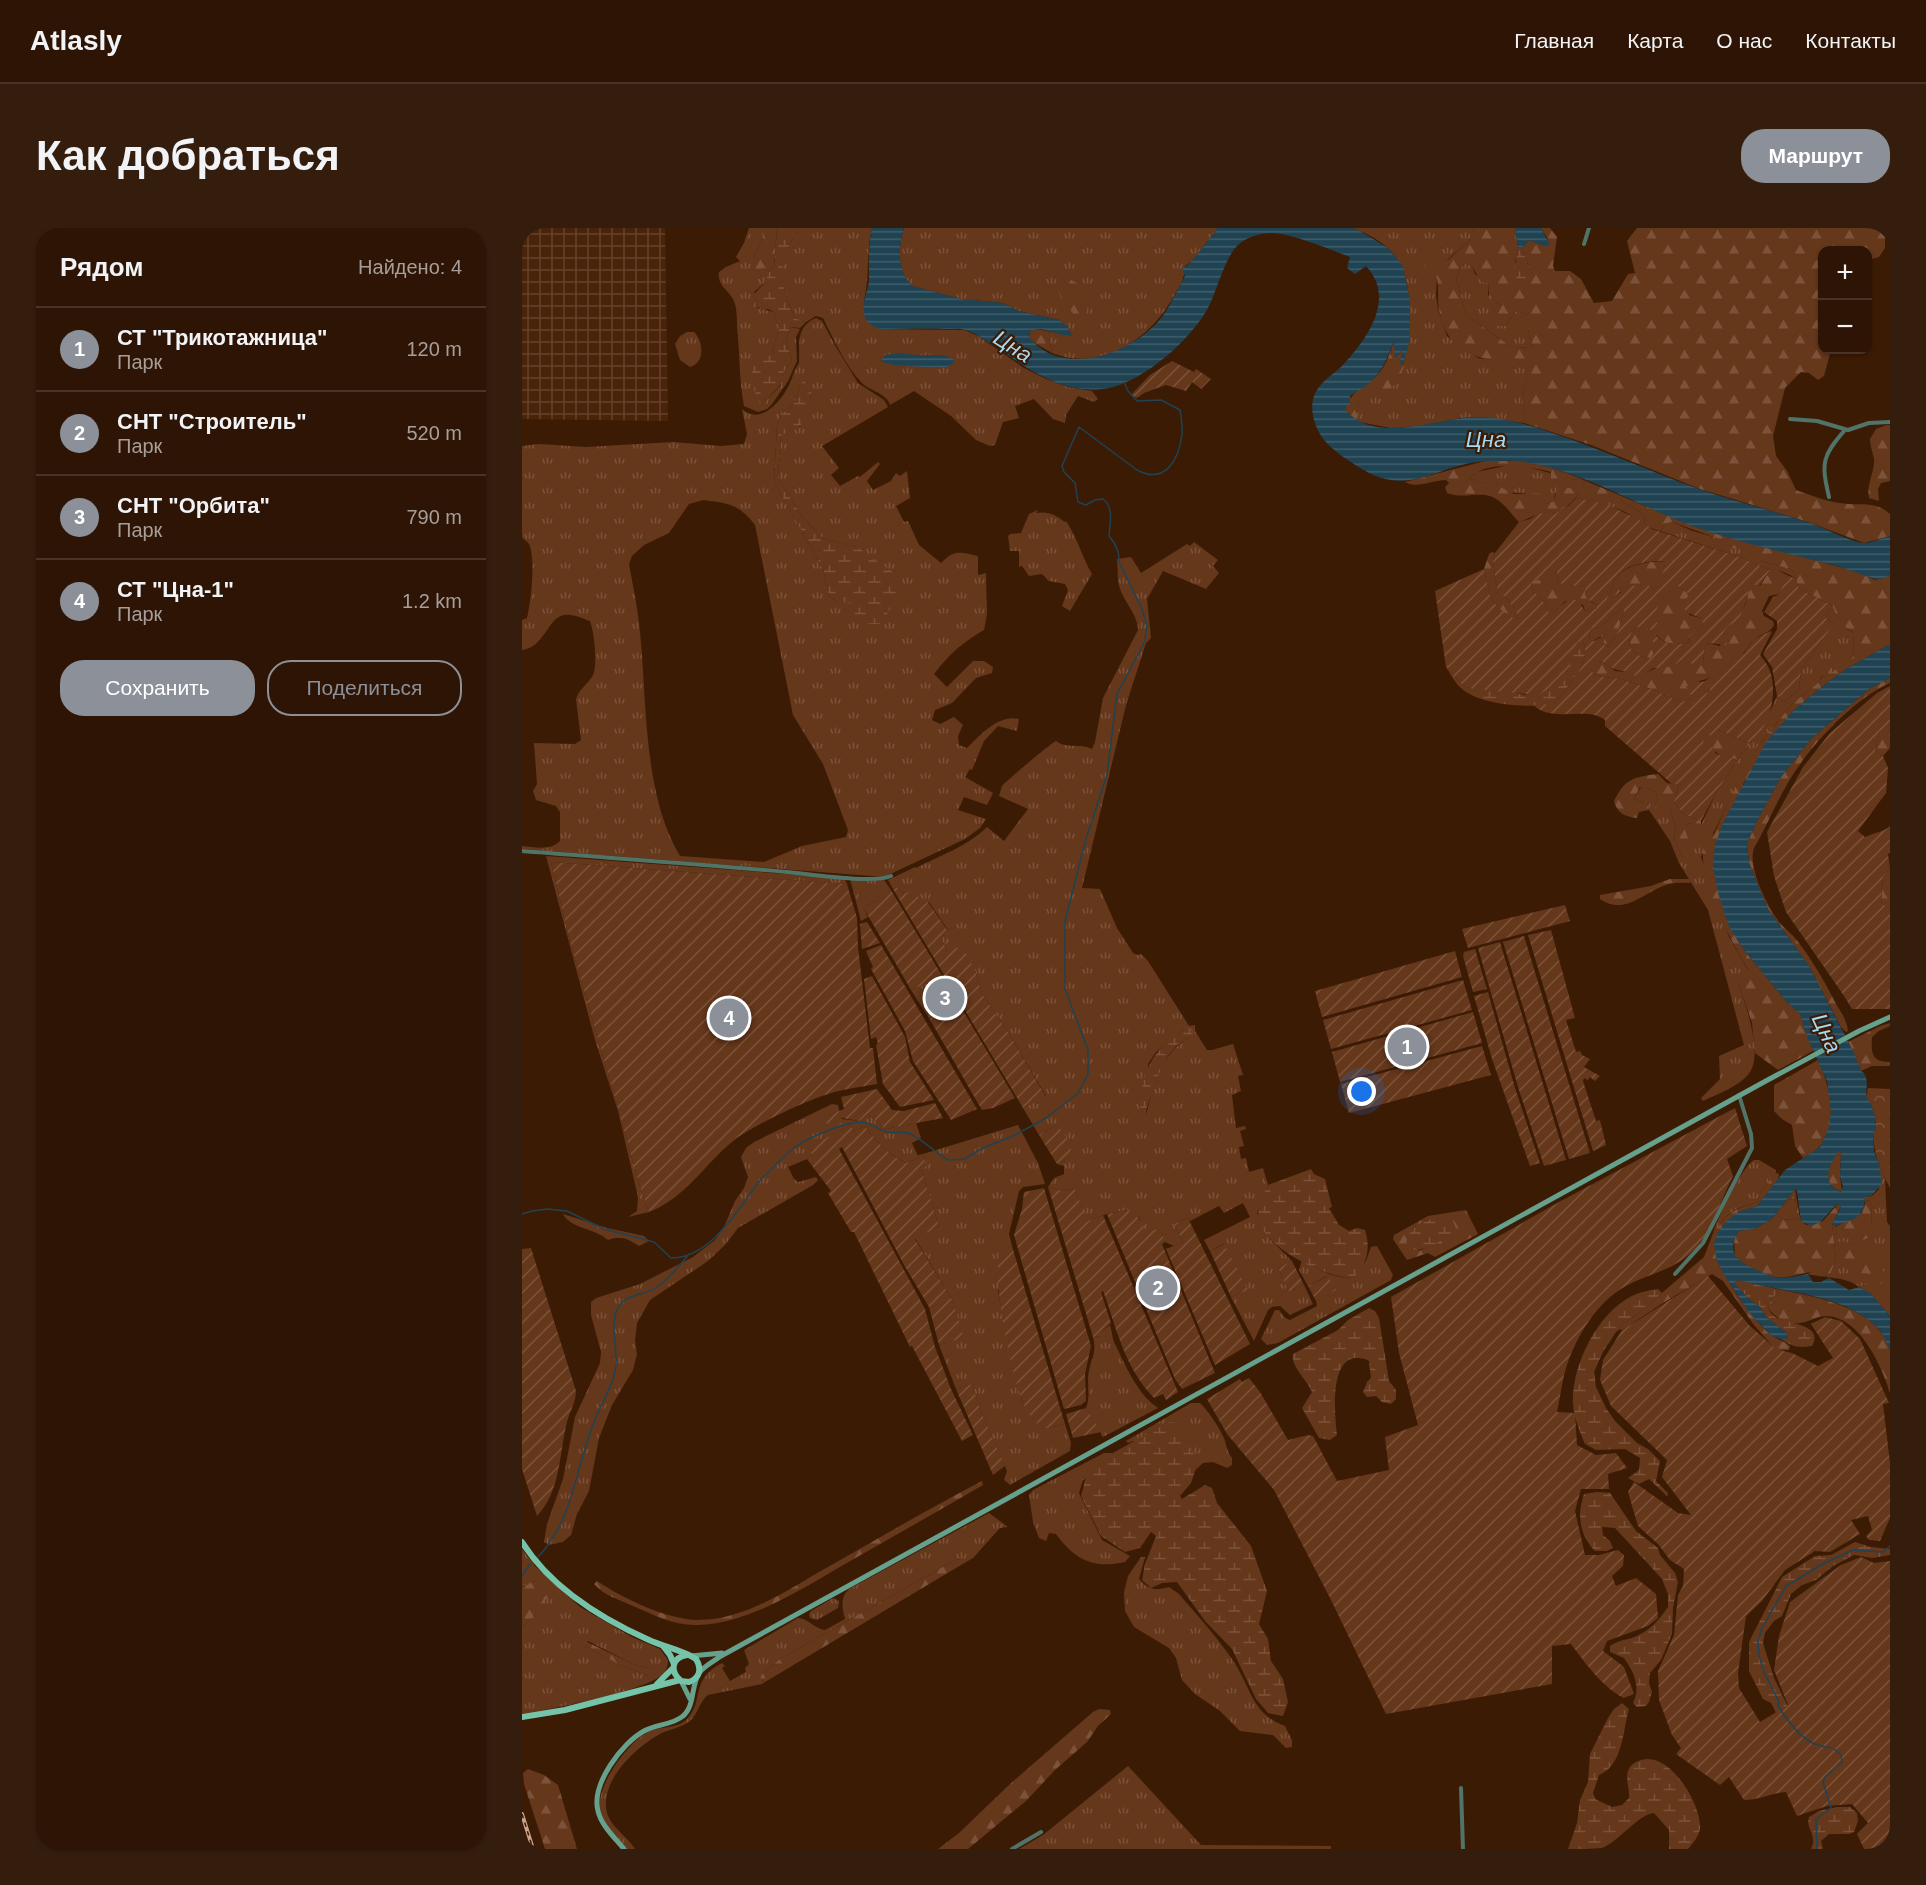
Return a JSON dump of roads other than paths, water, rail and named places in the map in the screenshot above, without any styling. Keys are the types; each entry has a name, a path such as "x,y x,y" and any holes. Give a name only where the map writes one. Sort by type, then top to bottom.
{"main road":[{"path":"522,1717 575,1708 680,1680 693,1680 727,1652 1739,1095 1859,1030 1890,1017"},
{"path":"522,1542 540,1566 565,1590 591,1609 615,1624 689,1656 699,1664 699,1673 687,1712 682,1717 650,1728 635,1737 617,1756 604,1776 597,1800 597,1810 603,1822 624,1849"},
{"path":"663,1646 669,1653 676,1677 687,1690 690,1701"},
{"path":"651,1687 664,1678 680,1657 727,1652"}],"street":[{"path":"1584,244 1589,228"},
{"path":"1790,419 1817,421 1845,430 1869,423 1890,422"},
{"path":"1829,497 1823,470 1824,461 1845,430"},
{"path":"522,851 847,878 882,879 891,876"},
{"path":"1675,1274 1703,1243 1752,1148 1751,1134 1739,1095"},
{"path":"1461,1788 1463,1849"},
{"path":"1012,1849 1041,1832"}],"water":[{"name":"Цна","path":"872,228 904,228 901,243 901,266 912,286 961,299 1003,303 1019,311 1059,320 1067,326 1072,336 1035,329 1030,331 1029,337 1043,350 1060,357 1078,359 1097,357 1116,350 1150,330 1162,317 1185,276 1182,270 1218,228 1352,228 1388,248 1403,266 1410,301 1409,343 1403,364 1400,363 1402,349 1395,360 1394,341 1376,376 1366,386 1350,396 1350,405 1345,409 1358,420 1373,426 1390,428 1480,417 1527,425 1699,489 1810,523 1858,542 1867,543 1890,536 1890,576 1874,578 1707,531 1669,517 1587,480 1546,466 1520,461 1488,461 1469,463 1408,480 1393,480 1376,476 1357,466 1336,451 1321,436 1313,416 1312,402 1320,386 1343,365 1369,330 1375,317 1379,291 1375,278 1366,266 1355,274 1347,268 1350,257 1311,242 1272,233 1254,236 1241,242 1229,257 1202,318 1180,344 1137,377 1123,384 1093,390 1049,380 978,335 963,329 879,329 870,324 863,308 869,280 869,248"},
{"path":"1515,228 1541,228 1550,245 1545,246 1529,240 1522,248 1518,247"},
{"path":"899,353 943,355 955,361 948,367 933,367 903,366 881,361 885,355"},
{"name":"Цна","path":"1890,644 1890,678 1869,689 1811,739 1781,777 1747,843 1749,863 1768,909 1809,966 1861,1071 1866,1076 1866,1096 1875,1120 1874,1151 1882,1184 1871,1196 1865,1197 1862,1210 1856,1218 1835,1226 1832,1224 1841,1207 1838,1204 1818,1223 1813,1225 1801,1221 1795,1189 1772,1219 1754,1229 1739,1231 1733,1245 1736,1256 1744,1264 1772,1276 1778,1278 1808,1274 1813,1282 1821,1282 1829,1278 1849,1290 1859,1287 1870,1293 1890,1316 1890,1350 1879,1329 1865,1317 1849,1308 1813,1296 1738,1280 1734,1283 1759,1306 1767,1318 1786,1332 1788,1339 1772,1336 1750,1314 1723,1273 1716,1258 1714,1243 1718,1232 1727,1221 1738,1212 1757,1206 1785,1170 1820,1147 1828,1130 1831,1112 1827,1081 1808,1039 1800,1014 1786,1001 1744,950 1729,927 1718,893 1713,866 1715,845 1723,823 1766,742 1793,711 1846,669","holes":["1839,1151 1841,1153 1840,1176 1843,1187 1841,1192 1830,1184 1828,1173 1835,1156"]}],"waterway":[{"path":"522,1214 547,1209 567,1211 604,1229 654,1242 671,1258 686,1256 699,1250 723,1229 762,1178 786,1154 819,1134 851,1123 867,1123 885,1131 910,1134 948,1160 964,1159 1046,1118 1078,1093 1088,1074 1088,1050 1065,989 1065,921 1086,839 1107,775 1117,694 1145,641 1147,625 1142,609 1119,562 1117,548 1109,536 1109,506 1103,499 1086,505 1078,502 1075,483 1064,472 1062,466 1079,427 1137,470 1147,474 1163,472 1174,461 1178,453 1182,431 1180,410 1161,400 1137,401 1124,382"},
{"path":"538,1557 550,1542 567,1510 596,1416 613,1379 616,1364 614,1323 618,1308 630,1297 652,1290 662,1283 689,1254"},
{"path":"1831,1748 1815,1744 1802,1736 1778,1706 1779,1702 1759,1656 1758,1643 1761,1630 1786,1586 1821,1565 1853,1550 1883,1552 1890,1546"},
{"path":"522,1576 530,1564"},
{"path":"1834,1749 1841,1755 1842,1762 1837,1767"},
{"path":"1817,1849 1816,1819 1831,1808 1823,1782 1834,1769"}],"railway":[{"path":"522,1814 533,1849"}],"place":[{"name":"CНТ \"Орбита\"","path":"945,998"},
{"name":"СТ \"Цна-1\"","path":"729,1018"},
{"name":"СТ \"Трикотажница\"","path":"1407,1047"},
{"name":"CНТ \"Строитель\"","path":"1158,1288"}]}
